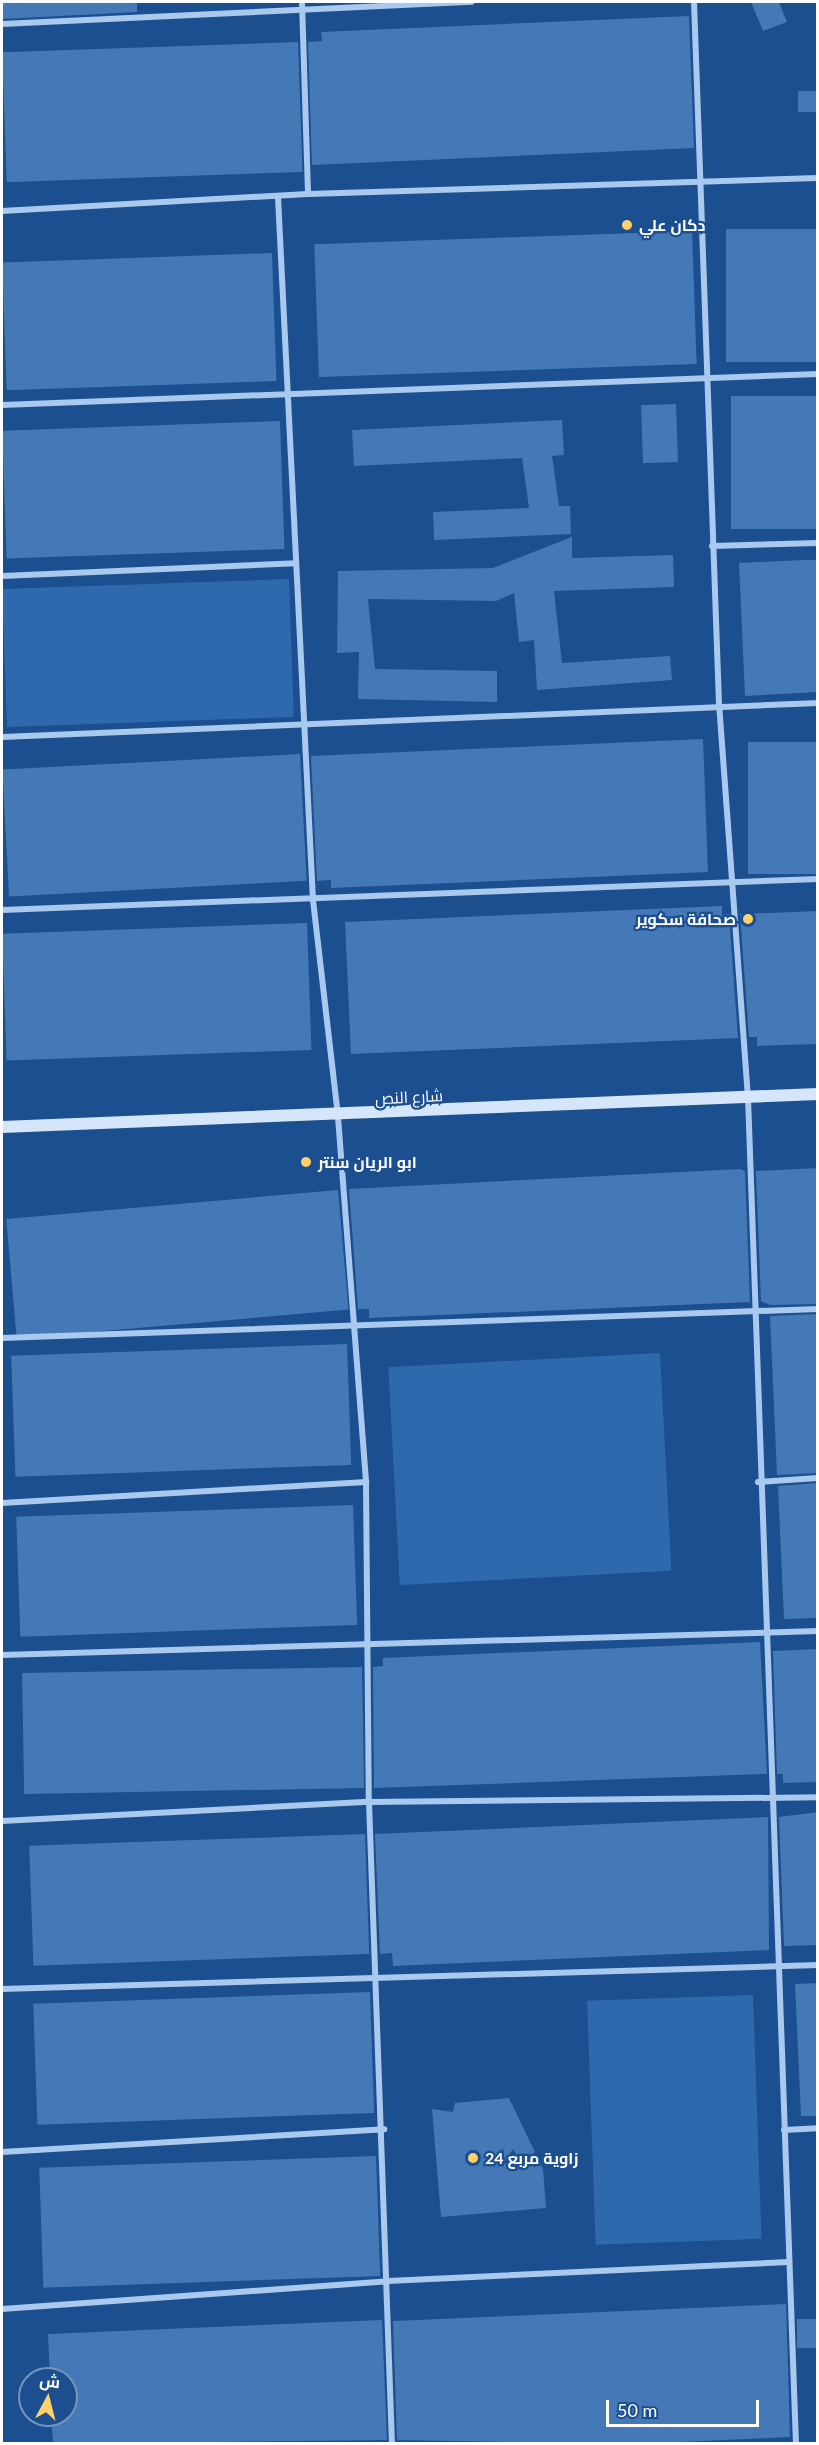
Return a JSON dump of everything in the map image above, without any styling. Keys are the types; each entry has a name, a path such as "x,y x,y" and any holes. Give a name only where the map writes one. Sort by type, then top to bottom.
{"street":[{"path":"2,24 302,5 471,2"},
{"path":"694,2 698,180 719,703 748,1097 758,1482 796,2444"},
{"path":"302,5 308,194"},
{"path":"2,211 308,194 818,178"},
{"path":"278,197 285,392 306,723 312,900 338,1117 366,1482 371,1643 369,1802 384,2129 392,2444"},
{"path":"2,405 285,392 818,374"},
{"path":"712,546 818,543"},
{"path":"2,576 296,563"},
{"path":"2,737 719,703 818,703"},
{"path":"2,910 818,879"},
{"name":"شارع النص","path":"2,1127 338,1117 818,1094"},
{"path":"2,1338 355,1328 818,1309"},
{"path":"758,1482 818,1478"},
{"path":"2,1503 366,1482"},
{"path":"2,1654 818,1631"},
{"path":"2,1821 369,1802 818,1797"},
{"path":"2,1989 377,1974 778,1968 818,1965"},
{"path":"784,2130 818,2128"},
{"path":"2,2152 384,2129"},
{"path":"2,2309 388,2281 789,2262"}],"shaded area":[{"path":"289,579 294,717 7,727 2,589"},
{"path":"660,1353 671,1571 400,1585 388,1367"},
{"path":"753,1995 762,2239 596,2245 587,2001"}],"building":[{"path":"2,2 137,2 137,12 2,19"},
{"path":"751,2 779,2 787,22 763,31"},
{"path":"689,16 694,148 312,165 308,42 322,41 321,32"},
{"path":"298,42 303,172 7,182 2,52"},
{"path":"798,91 818,91 818,112 798,112"},
{"path":"726,229 818,229 818,362 726,362"},
{"path":"692,231 697,364 319,377 314,244"},
{"path":"272,253 276,381 7,390 2,262"},
{"path":"731,396 818,396 818,529 731,529"},
{"path":"676,404 678,462 643,463 641,405"},
{"path":"562,420 564,455 552,456 559,506 570,506 571,534 434,540 433,512 529,508 522,458 354,466 352,430"},
{"path":"280,421 284,549 7,559 2,431"},
{"path":"572,537 572,558 673,555 674,587 554,591 562,663 670,656 672,680 537,690 534,640 519,642 514,593 496,601 368,599 375,669 497,671 497,702 358,699 359,652 337,653 338,571 493,568"},
{"path":"818,560 818,692 745,696 739,563"},
{"path":"703,739 708,872 331,888 331,880 317,881 311,756"},
{"path":"748,742 818,742 818,874 748,874"},
{"path":"300,754 307,881 9,896 2,770"},
{"path":"722,906 722,915 729,914 738,1038 351,1054 345,922"},
{"path":"818,911 818,1044 757,1046 757,1037 749,1037 740,914"},
{"path":"307,923 311,1050 7,1061 2,934"},
{"path":"818,1168 818,1304 770,1305 761,1301 756,1171"},
{"path":"740,1169 745,1171 750,1302 369,1318 369,1309 358,1309 349,1189"},
{"path":"338,1190 348,1310 17,1339 6,1219"},
{"path":"818,1314 818,1473 777,1475 770,1316"},
{"path":"347,1344 351,1465 15,1477 11,1356"},
{"path":"818,1483 818,1618 784,1619 778,1486"},
{"path":"353,1505 357,1625 20,1637 16,1517"},
{"path":"760,1642 767,1774 374,1788 373,1667 383,1666 383,1658"},
{"path":"818,1649 818,1782 783,1783 783,1774 777,1774 773,1651"},
{"path":"362,1667 364,1788 24,1794 22,1673"},
{"path":"818,1812 818,1945 784,1946 779,1817"},
{"path":"768,1817 769,1950 393,1966 392,1953 380,1954 375,1834"},
{"path":"365,1834 369,1954 33,1966 29,1846"},
{"path":"818,1983 818,2116 801,2116 795,1984"},
{"path":"370,1992 374,2113 37,2125 33,2004"},
{"path":"509,2098 543,2169 546,2208 441,2217 432,2109 453,2112 455,2103"},
{"path":"376,2156 380,2276 43,2288 39,2168"},
{"path":"786,2304 790,2437 636,2444 397,2440 393,2321"},
{"path":"797,2319 818,2319 818,2348 797,2348"},
{"path":"382,2320 387,2440 53,2444 52,2427 78,2427 78,2367 49,2367 48,2334"}],"place":[{"name":"دكان علي","path":"627,225"},
{"name":"صحافة سكوير","path":"748,919"},
{"name":"ابو الريان سنتر","path":"306,1162"},
{"name":"زاوية مربع 24","path":"473,2158"}]}
